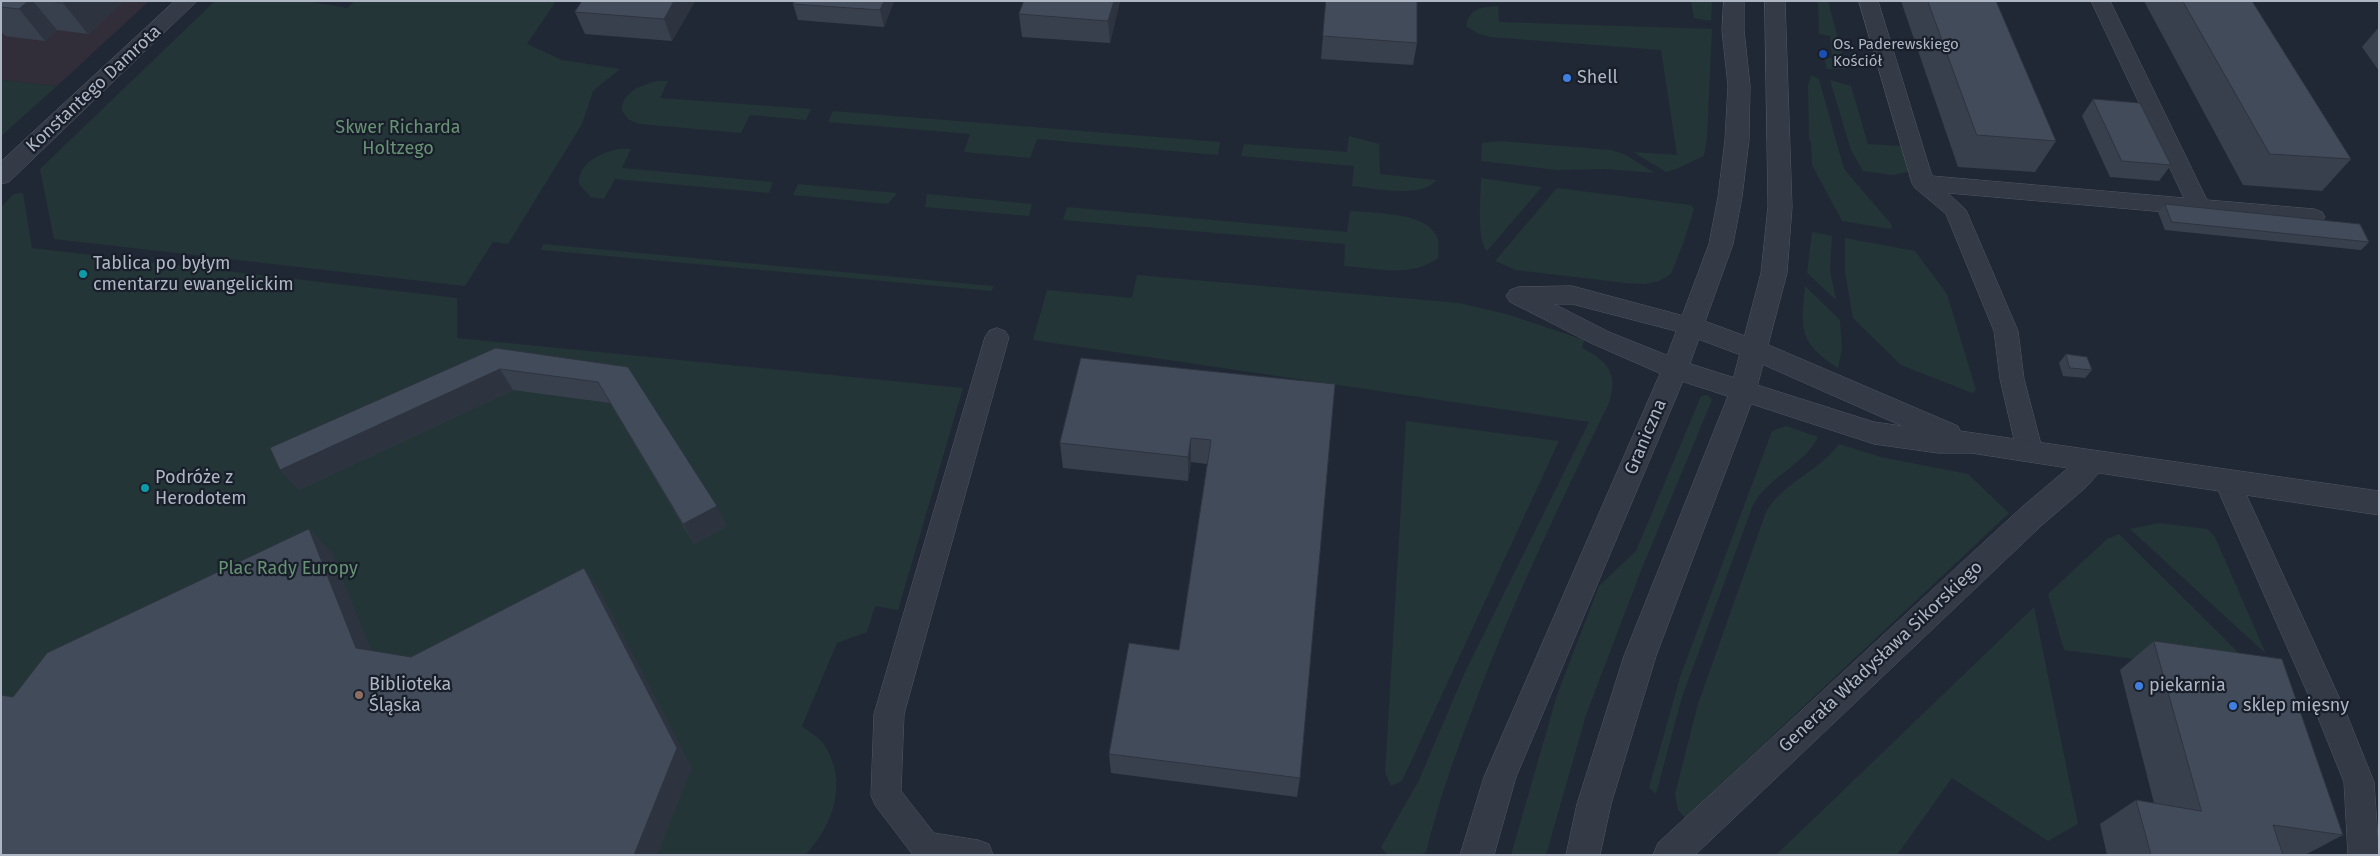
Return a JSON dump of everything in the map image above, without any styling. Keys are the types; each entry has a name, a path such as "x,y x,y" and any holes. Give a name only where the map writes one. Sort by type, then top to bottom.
{"street":[{"name":"Konstantego Damrota","path":"1,176 187,1"},
{"name":"Graniczna","path":"1477,855 1500,778 1675,369 1721,244 1730,197 1737,140 1739,86 1733,30 1734,1"},
{"path":"1583,855 1594,804 1640,656 1743,391 1774,273 1780,207 1775,1"},
{"path":"1691,326 1755,350 1971,442"},
{"path":"1675,369 1874,432 1938,442 1971,442 2379,503"},
{"name":"Generała Władysława Sikorskiego","path":"1670,855 2025,523 2074,481 2092,461"}],"lane":[{"path":"1868,1 1924,183 1955,210 2006,331 2012,379 2030,452"},
{"path":"2100,1 2199,207"},
{"path":"1924,183 2314,217"},
{"path":"1675,369 1601,338 1518,296 1572,295 1691,326"},
{"path":"978,855 926,847 886,795 889,714 997,337"},
{"path":"2227,481 2330,710 2359,782 2364,855"}],"shaded area":[{"path":"1,1 149,1 57,86 1,80"}],"green space":[{"name":"Skwer Richarda Holtzego","path":"215,1 305,1 348,8 354,1 556,1 527,44 562,60 620,69 593,91 582,124 508,244 493,242 465,286 54,239 40,169"},
{"path":"1691,1 1712,1 1711,21 1694,18"},
{"path":"1818,1 1828,1 1846,69 1827,69 1824,58 1832,58 1830,36 1819,34"},
{"path":"1498,6 1499,22 1712,29 1707,137 1704,156 1666,172 1633,152 1677,155 1661,50 1490,37 1477,33 1466,26 1473,12 1482,8"},
{"path":"1811,75 1819,79 1844,169 1892,225 1891,229 1842,221 1812,165 1811,143 1809,139 1808,86"},
{"path":"1,80 57,86 1,136"},
{"path":"1830,80 1851,86 1868,144 1901,146 1908,172 1893,175 1863,171 1851,150"},
{"path":"657,81 668,81 660,98 811,109 806,120 750,115 741,133 640,124 629,120 622,111 625,99 639,87"},
{"path":"833,111 1220,142 1218,155 1037,139 1030,158 964,152 970,134 828,122"},
{"path":"1349,136 1379,144 1380,174 1436,180 1430,186 1409,191 1372,189 1352,186 1354,166 1241,156 1244,144 1347,152"},
{"path":"1500,141 1611,150 1624,154 1655,173 1605,169 1557,170 1481,161 1482,143"},
{"path":"619,149 631,149 622,168 773,182 769,193 615,179 604,199 591,197 579,184 582,170 586,164 598,156"},
{"path":"1481,178 1542,187 1487,251 1481,237 1480,227"},
{"path":"798,184 897,193 888,204 793,195"},
{"path":"1557,188 1691,205 1694,209 1671,274 1659,281 1645,284 1625,283 1516,270 1495,261"},
{"name":"Plac Rady Europy","path":"23,193 32,248 457,298 457,338 963,388 898,610 875,606 867,632 837,643 802,726 823,743 831,757 836,787 835,802 824,830 805,855 1,855 1,207 14,194"},
{"path":"927,194 1032,204 1029,216 925,207"},
{"path":"1067,207 1347,232 1350,211 1384,213 1410,218 1430,227 1438,241 1438,258 1417,268 1405,270 1380,270 1344,266 1345,244 1063,220"},
{"path":"1812,232 1832,236 1830,270 1836,300 1807,273"},
{"path":"1845,238 1915,251 1947,294 1976,390 1972,393 1901,365 1853,318 1845,272"},
{"path":"543,244 993,286 992,291 541,250"},
{"path":"1137,275 1459,303 1506,314 1584,340 1582,348 1598,358 1609,369 1613,384 1609,403 1555,516 1504,630 1453,761 1426,852 1421,855 1387,855 1381,847 1419,780 1465,672 1589,422 1033,340 1047,290 1132,298"},
{"path":"1805,286 1840,320 1842,348 1838,368 1815,350 1805,333 1803,313"},
{"path":"1708,395 1712,400 1642,568 1586,715 1546,855 1511,855 1557,695 1599,586 1636,551 1701,396"},
{"path":"1406,421 1559,441 1402,781 1391,786 1385,773"},
{"path":"1786,426 1818,437 1804,456 1767,487 1753,505 1682,697 1656,794 1649,788 1680,677 1772,431"},
{"path":"1839,444 1881,457 1968,474 2009,513 1685,818 1678,810 1675,794 1698,704 1766,512 1782,493 1822,462"},
{"path":"2159,523 2207,529 2215,537 2266,654 2130,529"},
{"path":"2119,534 2261,675 2064,650 2048,594 2107,539"},
{"path":"2034,607 2078,824 2048,841 1952,778 1897,855 1776,855"}],"building":[{"path":"1,1 28,1 19,9 1,7"},
{"path":"582,1 674,1 664,19 575,12"},
{"path":"795,1 884,1 880,10 793,4"},
{"path":"1024,1 1114,1 1108,21 1019,14"},
{"path":"1326,1 1417,1 1417,43 1323,36"},
{"path":"1928,1 1996,1 2056,141 1977,135"},
{"path":"2183,1 2252,1 2351,159 2270,154"},
{"path":"2093,99 2140,103 2171,165 2122,161"},
{"path":"2165,204 2360,224 2369,242 2172,222"},
{"path":"496,348 628,367 717,506 683,524 598,382 500,369 280,470 270,448"},
{"path":"2066,354 2087,357 2092,370 2070,368"},
{"path":"1081,358 1335,384 1300,778 1109,754 1129,643 1179,650 1211,440 1191,438 1188,457 1060,443"},
{"name":"Biblioteka Śląska","path":"309,529 356,648 411,657 584,568 677,748 634,855 1,855 1,695 13,697 47,653"},
{"path":"2154,641 2282,659 2343,835 2273,825 2283,855 2151,855 2136,800 2201,811"}],"place":[{"name":"Os. Paderewskiego Kościół","path":"1823,54"},
{"name":"Shell","path":"1567,78"},
{"name":"Tablica po byłym cmentarzu ewangelickim","path":"83,274"},
{"name":"Podróże z Herodotem","path":"145,488"},
{"name":"piekarnia","path":"2139,686"},
{"name":"Biblioteka Śląska","path":"359,695"},
{"name":"sklep mięsny","path":"2233,706"}]}
